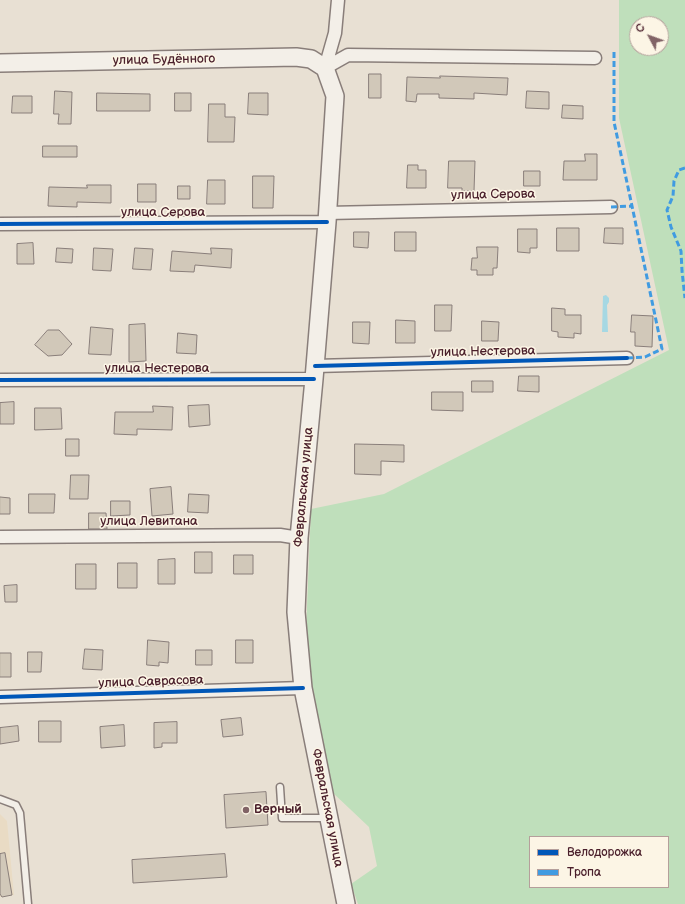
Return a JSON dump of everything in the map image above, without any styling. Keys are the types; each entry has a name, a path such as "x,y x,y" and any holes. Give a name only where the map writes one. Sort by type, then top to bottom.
{"main road":[{"name":"улица Будённого","path":"0,63 296,57 311,60 325,68"},
{"name":"Февральская улица","path":"325,68 335,96 315,372 299,538 296,612 303,688 346,904"}],"street":[{"path":"325,68 335,33 338,0"},
{"path":"325,68 348,54 595,58"},
{"name":"улица Серова","path":"0,224 327,218 611,207"},
{"name":"улица Нестерова","path":"0,380 315,372 627,358"},
{"name":"улица Левитана","path":"0,537 280,536 299,538"},
{"name":"улица Саврасова","path":"0,697 303,688"}],"lane":[{"path":"280,787 282,818 329,818"},
{"path":"0,799 16,805 20,813 28,904"}],"shaded area":[{"path":"0,814 7,821 14,895 0,897"}],"green space":[{"path":"619,0 685,0 685,904 358,904 351,884 377,866 369,827 332,792 305,655 311,509 384,494 669,350 619,118"}],"water":[{"path":"606,295 609,298 607,305 608,332 602,332 603,296"}],"building":[{"path":"369,74 381,74 381,98 369,98"},
{"path":"440,76 508,78 507,95 474,93 474,99 439,98 439,94 417,94 416,102 406,101 407,77 440,78"},
{"path":"55,91 72,92 71,124 58,124 59,114 54,114"},
{"path":"527,91 549,92 549,109 526,108"},
{"path":"97,93 150,94 150,111 97,111"},
{"path":"175,93 191,93 191,111 175,111"},
{"path":"249,93 268,93 268,115 248,114"},
{"path":"13,96 32,96 32,113 12,113"},
{"path":"209,104 225,104 225,117 235,117 234,142 208,142"},
{"path":"563,105 583,106 583,119 562,118"},
{"path":"43,146 77,146 77,157 43,157"},
{"path":"585,154 597,154 597,180 563,180 564,161 585,161"},
{"path":"449,161 475,161 474,191 462,191 462,188 448,188"},
{"path":"408,165 418,165 418,170 426,170 426,188 407,188"},
{"path":"524,171 540,171 540,186 524,186"},
{"path":"253,176 274,176 273,208 253,208"},
{"path":"208,180 225,180 225,204 207,204"},
{"path":"138,184 156,184 156,202 138,202"},
{"path":"87,185 111,185 111,203 77,202 77,207 48,206 49,187 87,188"},
{"path":"178,186 190,186 190,199 178,199"},
{"path":"557,228 579,228 579,251 557,251"},
{"path":"605,228 623,228 623,244 604,243"},
{"path":"518,229 537,229 537,248 530,248 530,253 518,252"},
{"path":"354,232 369,232 368,248 354,247"},
{"path":"395,232 416,232 416,251 395,251"},
{"path":"33,243 34,264 17,264 17,244"},
{"path":"477,247 498,247 497,268 493,268 493,275 477,275 477,270 471,270 472,258 477,258"},
{"path":"57,248 73,249 72,263 56,262"},
{"path":"94,248 113,249 111,271 93,270"},
{"path":"135,248 153,249 151,270 133,269"},
{"path":"211,248 232,249 231,268 195,265 194,272 170,271 172,251 211,254"},
{"path":"435,305 452,305 451,331 435,331"},
{"path":"552,308 565,309 565,315 581,315 581,334 574,333 574,338 558,337 558,332 552,331"},
{"path":"632,315 653,316 652,347 635,346 635,332 631,332"},
{"path":"396,320 415,321 415,343 396,343"},
{"path":"482,321 499,322 498,341 482,341"},
{"path":"353,322 370,322 369,344 353,343"},
{"path":"145,324 146,361 129,362 129,325"},
{"path":"91,327 113,329 111,355 89,354"},
{"path":"48,330 59,330 72,344 62,355 48,356 35,345"},
{"path":"178,333 197,335 196,354 177,353"},
{"path":"519,376 539,376 539,392 518,391"},
{"path":"472,381 493,381 493,392 472,392"},
{"path":"432,392 463,392 463,411 432,410"},
{"path":"14,402 14,424 0,424 0,403"},
{"path":"209,405 210,425 189,427 188,406"},
{"path":"153,406 173,407 172,430 137,429 137,435 114,434 115,412 153,412"},
{"path":"35,408 61,408 62,429 35,430"},
{"path":"66,439 79,439 79,456 66,456"},
{"path":"355,444 404,445 404,462 381,461 381,475 355,474"},
{"path":"71,475 89,475 88,499 70,499"},
{"path":"171,487 173,514 152,516 150,489"},
{"path":"29,494 55,494 54,513 29,513"},
{"path":"189,494 209,495 208,513 188,512"},
{"path":"0,497 10,498 10,514 0,514"},
{"path":"111,501 130,501 130,515 111,516"},
{"path":"89,513 106,513 107,529 89,529"},
{"path":"195,552 212,552 212,573 195,573"},
{"path":"234,555 253,555 253,574 234,574"},
{"path":"175,559 175,584 158,584 158,560"},
{"path":"118,563 137,563 137,588 118,588"},
{"path":"76,564 96,564 96,589 76,589"},
{"path":"17,585 17,602 5,602 4,586"},
{"path":"148,640 169,642 168,663 159,662 159,666 147,665"},
{"path":"236,640 253,640 253,663 236,663"},
{"path":"85,649 103,650 102,670 83,669"},
{"path":"196,650 212,650 212,665 196,665"},
{"path":"28,652 42,652 41,672 28,672"},
{"path":"0,653 11,653 11,677 0,677"},
{"path":"241,718 243,735 223,737 221,720"},
{"path":"39,721 61,721 61,742 39,742"},
{"path":"177,722 177,743 162,743 162,747 154,748 154,723"},
{"path":"124,725 125,746 101,748 100,727"},
{"path":"18,726 19,741 0,744 0,728"},
{"name":"Верный","path":"266,792 268,825 226,828 224,795"},
{"path":"5,853 12,895 2,897 0,894 0,854"},
{"path":"225,854 227,877 133,883 132,860"}],"marked path":[{"path":"611,207 632,206 614,122 614,51"},
{"path":"685,168 679,170 674,181 673,196 667,210 671,227 681,251 685,298"},
{"path":"627,358 645,357 662,349 632,206"}],"cycle path":[{"path":"0,224 327,222"},
{"path":"315,366 627,358"},
{"path":"0,380 314,379"},
{"path":"0,697 303,688"}],"place":[{"name":"Верный","path":"246,810"}]}
